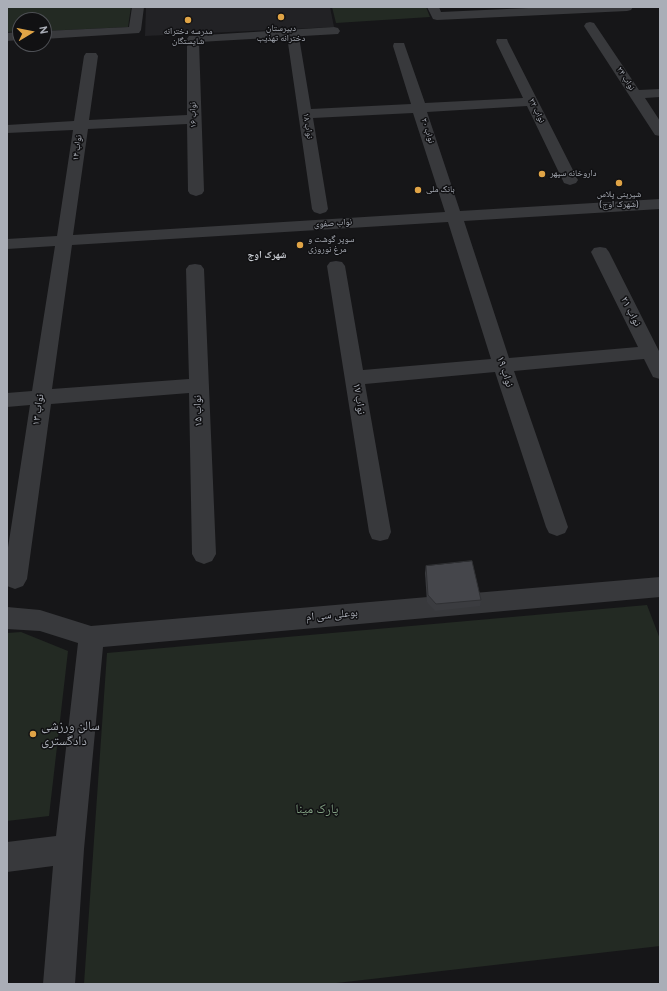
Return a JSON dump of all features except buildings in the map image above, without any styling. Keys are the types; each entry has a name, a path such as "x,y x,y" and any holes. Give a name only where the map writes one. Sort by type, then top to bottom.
{"street":[{"path":"52,35 135,30 138,7"},
{"path":"433,7 437,16 627,7"},
{"name":"نواب ۲۴","path":"590,26 660,132"},
{"name":"نواب ۱۶","path":"196,191 193,39 334,31"},
{"name":"نواب ۲۲","path":"502,42 570,180"},
{"name":"نواب ۱۸","path":"294,43 320,209"},
{"name":"نواب ۲۰","path":"399,46 455,216"},
{"name":"نواب ۱۴","path":"64,241 91,56"},
{"path":"635,95 660,93"},
{"path":"305,114 532,102"},
{"path":"7,129 195,119"},
{"name":"نواب صفوی","path":"7,244 660,204"},
{"name":"نواب ۱۹","path":"455,216 502,365 557,527"},
{"name":"نواب ۱۳","path":"15,579 64,241"},
{"name":"نواب ۲۱","path":"600,252 660,372"},
{"name":"نواب ۱۷","path":"336,266 380,532"},
{"name":"نواب ۱۵","path":"195,269 204,554"},
{"path":"354,378 650,352"},
{"path":"7,400 198,385"},
{"name":"بوعلی سی ام","path":"7,618 19,617 42,620 92,637 660,587"},
{"path":"59,984 69,849 92,637"},
{"path":"7,856 69,849"}],"shaded area":[{"path":"146,7 330,7 334,27 145,36"}],"green space":[{"path":"7,7 131,7 128,27 52,31 52,12 12,12 12,32 7,32"},
{"path":"332,7 426,7 430,17 336,23"},
{"name":"پارک مینا","path":"647,605 660,639 660,946 328,984 84,984 107,653"},
{"name":"سالن ورزشی دادگستری","path":"21,632 68,651 49,816 7,821 7,633"}],"place":[{"name":"دبیرستان دخترانه تهذیب","path":"281,17"},
{"name":"مدرسه دخترانه شایستگان","path":"188,20"},
{"name":"داروخانه سپهر","path":"542,174"},
{"name":"شیرینی پلاس (شهرک اوج)","path":"619,183"},
{"name":"بانک ملی","path":"418,190"},
{"name":"سوپر گوشت و مرغ نوروزی","path":"300,245"},
{"name":"سالن ورزشی دادگستری","path":"33,734"}],"district":[{"name":"شهرک اوج","path":"267,256"}]}
